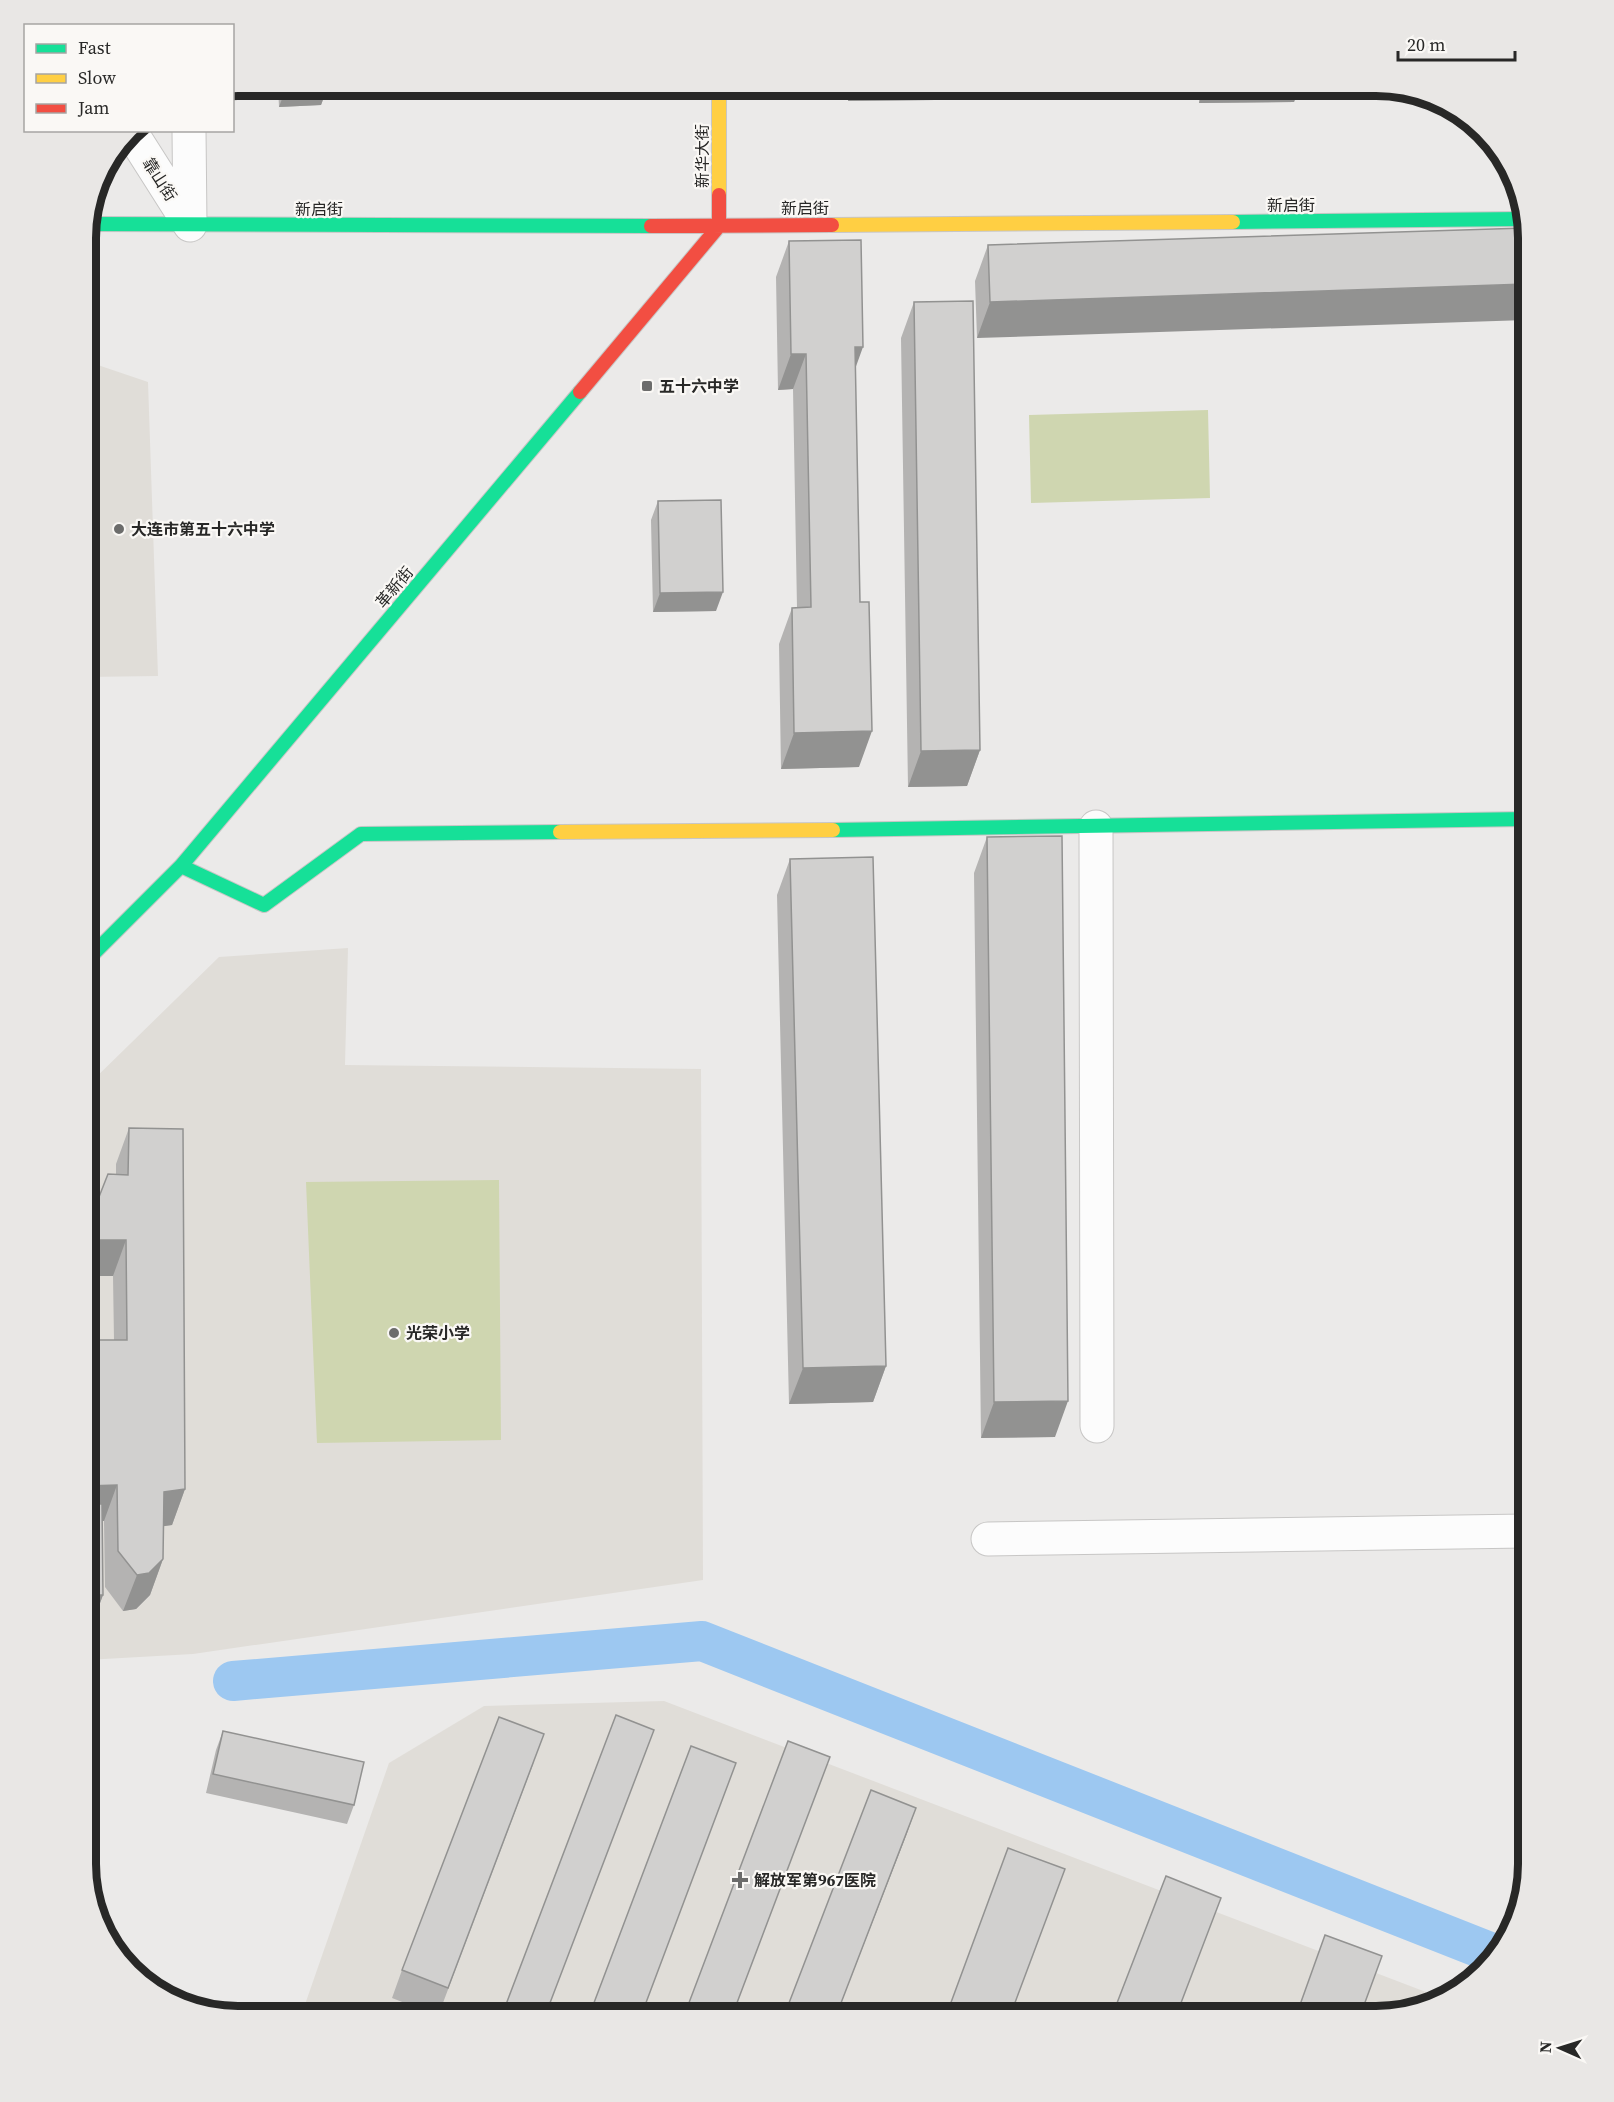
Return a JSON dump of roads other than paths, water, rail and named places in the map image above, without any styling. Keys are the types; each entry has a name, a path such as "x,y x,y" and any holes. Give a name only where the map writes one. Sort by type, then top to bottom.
{"street":[{"name":"新华大街","path":"719,96 719,226"},
{"path":"189,132 190,225"},
{"name":"靠山街","path":"136,139 190,225"},
{"name":"新启街","path":"97,224 719,226 1517,219"},
{"name":"革新街","path":"96,951 181,866 719,226"},
{"path":"181,866 264,905 361,834 1096,828 1518,819"},
{"path":"1096,828 1097,1426"},
{"path":"988,1539 1518,1531"}],"waterway":[{"path":"233,1681 702,1641 1488,1951"}],"place":[{"name":"五十六中学","path":"647,386"},
{"name":"大连市第五十六中学","path":"119,529"},
{"name":"光荣小学","path":"394,1333"},
{"name":"解放军第967医院","path":"740,1880"}]}
